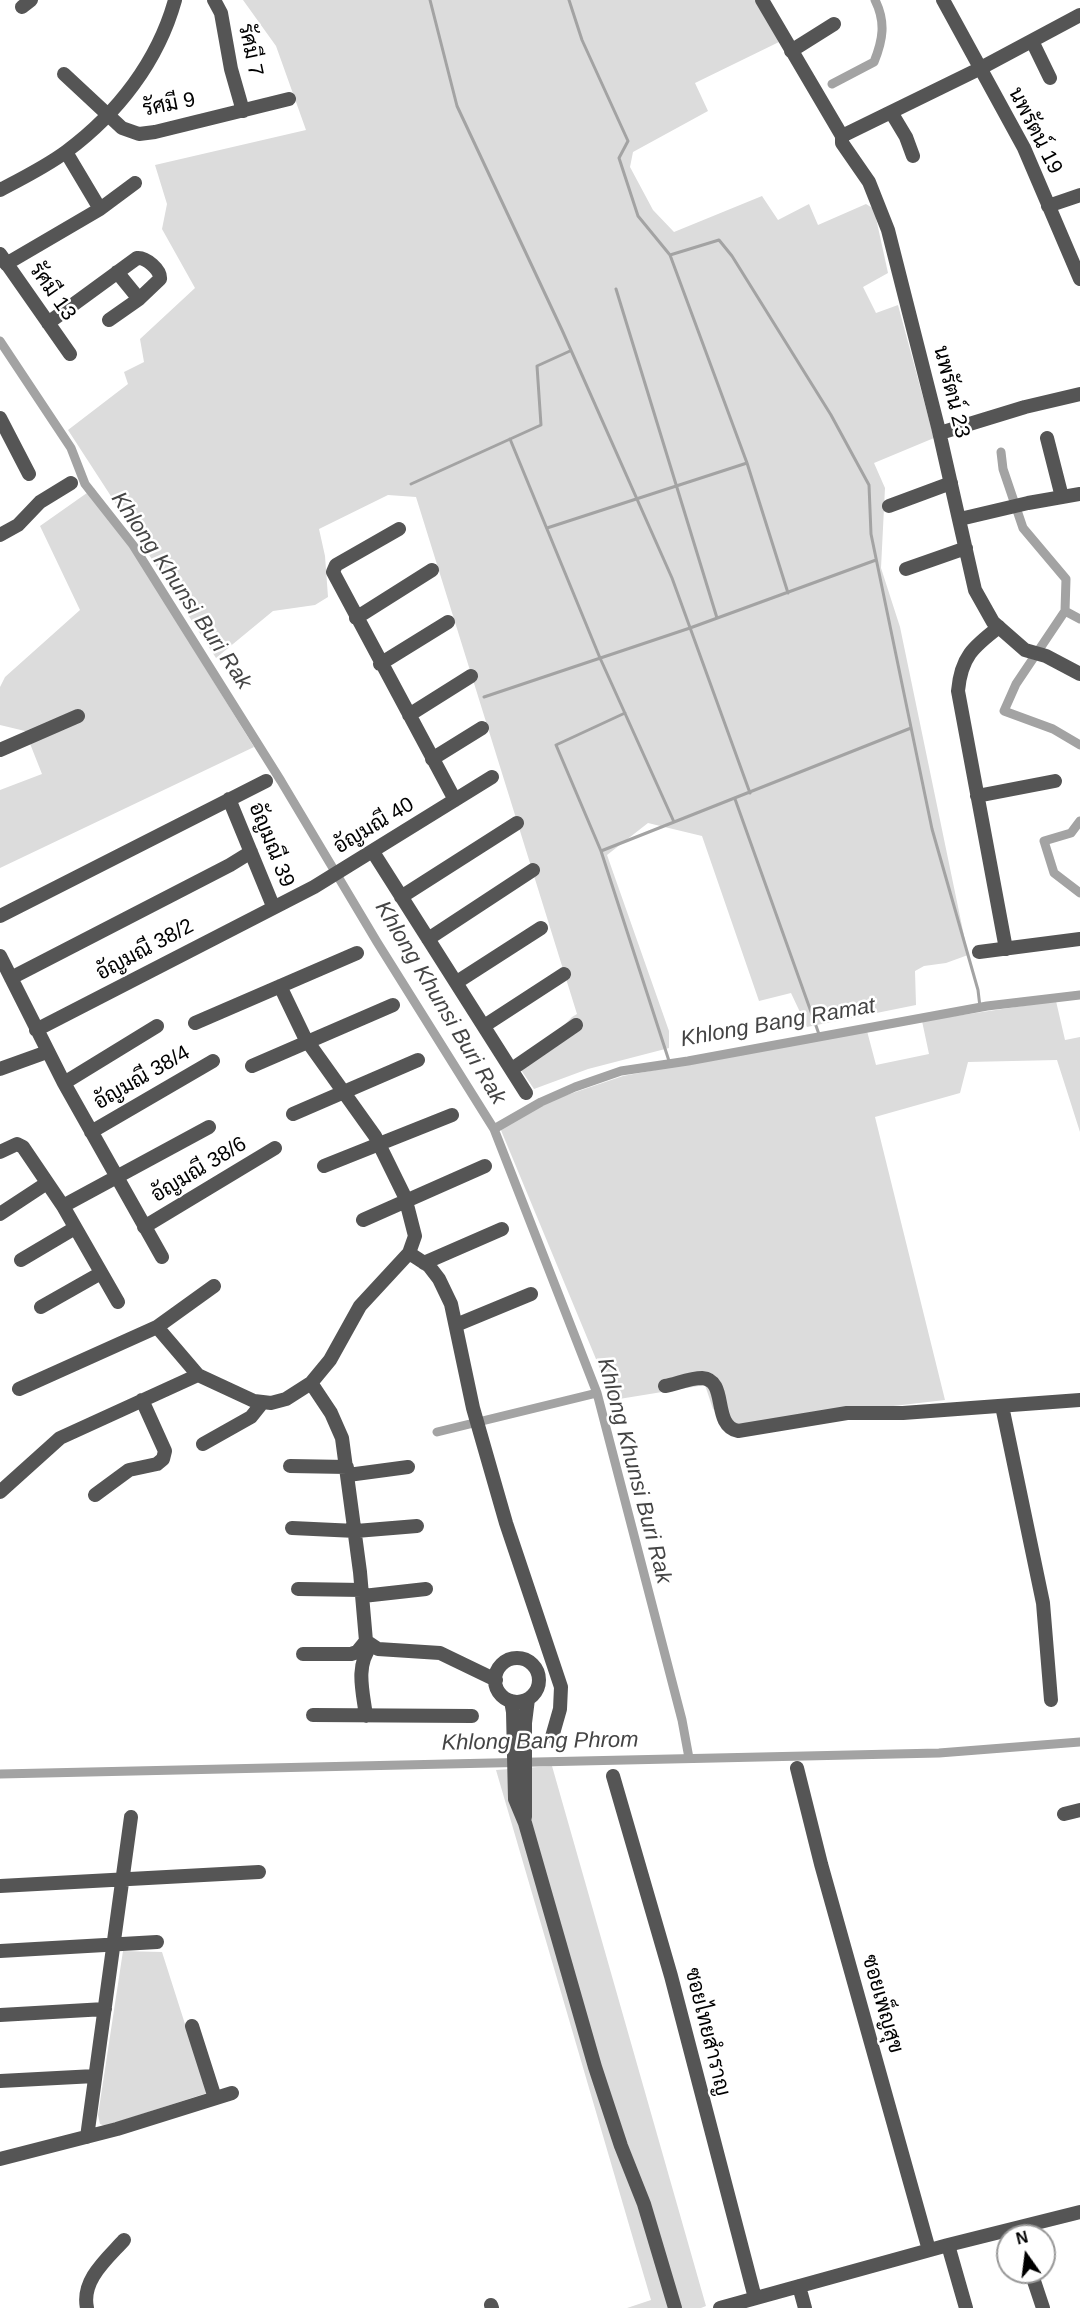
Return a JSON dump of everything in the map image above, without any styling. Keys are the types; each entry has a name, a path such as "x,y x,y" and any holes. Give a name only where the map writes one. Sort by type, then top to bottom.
{"street":[{"path":"0,190 66,152 108,115 131,89 153,54 175,0"},
{"name":"รัศมี 7","path":"214,0 221,13 231,69 243,111"},
{"name":"นพรัตน์ 23","path":"762,0 842,136 842,143 869,182 888,230 940,433 975,590 993,622 1025,650 1046,656 1080,674"},
{"name":"นพรัตน์ 19","path":"943,0 1024,148 1078,269"},
{"path":"842,136 979,69 1080,15"},
{"path":"790,51 834,24"},
{"path":"1032,41 1050,78"},
{"name":"รัศมี 9","path":"64,74 122,128 139,134 289,99"},
{"path":"891,112 906,137 913,156"},
{"path":"66,152 100,209"},
{"path":"3,259 100,209 135,183"},
{"path":"1048,206 1080,195"},
{"path":"48,323 141,257 158,272 159,279 139,299 109,320"},
{"name":"รัศมี 13","path":"3,259 70,354"},
{"path":"117,272 139,299"},
{"path":"940,433 1025,407 1080,394"},
{"path":"0,418 29,474"},
{"path":"1047,438 1062,497"},
{"path":"0,535 18,525 40,502 71,483"},
{"path":"889,506 951,483"},
{"path":"960,519 1080,494"},
{"path":"399,529 336,565 333,572 334,578 455,800"},
{"path":"906,569 966,548"},
{"path":"356,618 432,570"},
{"path":"380,664 448,622"},
{"path":"999,627 968,654 959,673 958,691 1006,949"},
{"path":"409,715 471,676"},
{"path":"0,750 78,716"},
{"path":"432,759 482,728"},
{"name":"อัญมณี 40","path":"273,906 314,887 492,777"},
{"path":"0,916 266,781"},
{"path":"977,796 1055,781"},
{"name":"อัญมณี 39","path":"229,800 273,906"},
{"path":"401,897 517,822"},
{"path":"11,978 251,852"},
{"path":"369,854 401,897 457,982 526,1093"},
{"path":"428,939 533,870"},
{"name":"อัญมณี 38/2","path":"36,1030 273,906"},
{"path":"457,982 541,928"},
{"path":"979,952 1080,939"},
{"path":"195,1023 357,953"},
{"path":"0,956 47,1052 162,1257"},
{"path":"484,1026 564,974"},
{"path":"157,1327 198,1375 254,1401 271,1403 286,1399 311,1383 330,1360 360,1306 409,1253 415,1236 406,1201 379,1144 308,1042 280,986"},
{"path":"252,1066 393,1005"},
{"path":"512,1069 576,1025"},
{"path":"64,1083 157,1026"},
{"path":"0,1069 47,1052"},
{"path":"293,1114 418,1060"},
{"name":"อัญมณี 38/4","path":"91,1132 213,1061"},
{"path":"324,1166 452,1115"},
{"path":"63,1206 118,1179 209,1127"},
{"path":"0,1152 17,1144 22,1146 63,1206 118,1302"},
{"name":"อัญมณี 38/6","path":"144,1227 275,1148"},
{"path":"363,1220 485,1166"},
{"path":"0,1214 47,1183"},
{"path":"21,1260 75,1228"},
{"path":"424,1263 502,1229"},
{"path":"409,1253 424,1263 439,1279 451,1304 473,1408 506,1523 561,1687 560,1709 552,1737"},
{"path":"41,1307 101,1273"},
{"path":"19,1389 157,1327 214,1287"},
{"path":"456,1325 531,1294"},
{"path":"2,1486 60,1438 198,1375"},
{"path":"664,1386 701,1378 711,1381 716,1388 725,1423 730,1429 738,1431 847,1413 903,1413 1080,1400"},
{"path":"311,1383 331,1413 342,1438 356,1531 368,1643 360,1665 366,1716"},
{"path":"94,1495 129,1470 157,1464 163,1459 165,1450 142,1400"},
{"path":"203,1444 251,1418 263,1402"},
{"path":"1002,1406 1043,1603 1051,1700"},
{"path":"290,1466 347,1471 408,1467"},
{"path":"292,1528 356,1531 417,1526"},
{"path":"298,1589 362,1593 426,1589"},
{"path":"303,1654 351,1654 368,1643"},
{"path":"368,1643 378,1649 440,1653 496,1680"},
{"path":"519,1723 528,1699 538,1688 538,1673 529,1662 522,1659 508,1661 498,1670 496,1680 501,1695 511,1701 521,1702 528,1699"},
{"path":"511,1701 519,1723 520,1799 525,1823 595,2067 621,2146 644,2204 675,2308"},
{"path":"313,1715 472,1716"},
{"name":"ซอยเพ็ญสุข","path":"797,1768 821,1864 929,2250"},
{"name":"ซอยไทยสำราญ","path":"613,1776 634,1841 671,1976 755,2298"},
{"path":"1064,1814 1080,1810"},
{"path":"87,2137 131,1817"},
{"path":"0,1886 259,1872"},
{"path":"0,1951 157,1942"},
{"path":"0,2015 105,2009"},
{"path":"192,2026 215,2098"},
{"path":"0,2081 95,2076"},
{"path":"0,2159 87,2137 232,2093"},
{"path":"1043,2224 1080,2212"},
{"path":"720,2308 948,2245 996,2236"},
{"path":"87,2308 86,2297 89,2283 124,2240"},
{"path":"948,2245 966,2308"},
{"path":"1035,2284 1043,2308"},
{"path":"799,2286 805,2308"}],"shaded area":[{"path":"243,0 757,0 779,42 695,83 708,111 633,152 630,167 653,210 674,232 762,196 778,220 809,204 818,225 866,204 874,209 888,273 863,287 876,313 898,305 934,438 874,463 885,488 881,568 900,627 968,955 946,963 924,966 915,971 916,1005 807,1027 791,993 759,1001 702,836 648,823 607,855 669,1031 669,1048 588,1069 534,1089 521,1070 577,1014 416,497 388,495 319,529 325,556 328,597 315,605 273,611 216,658 68,430 128,384 124,372 144,362 140,339 195,288 162,229 167,204 155,165 306,130 276,46"},
{"path":"94,488 254,747 0,868 0,790 42,774 25,731 0,725 0,687 5,677 80,610 40,526"},
{"path":"1056,1001 1065,1040 1080,1037 1080,1132 1057,1060 968,1062 960,1093 875,1117 945,1400 738,1424 713,1409 705,1385 613,1400 498,1123 564,1096 623,1076 867,1031 876,1065 929,1054 922,1021"},
{"path":"552,1766 706,2306 701,2308 627,2308 651,2300 496,1770"},
{"path":"123,1951 162,1952 207,2093 105,2126 100,2124 98,2115"}],"waterway":[{"path":"430,0 457,106 562,330 672,578 750,793"},
{"path":"569,0 582,40 628,141 619,158 638,216 670,255 719,240 732,256 831,415 869,485 871,534 932,829 978,990 980,1007"},
{"path":"832,84 874,62 880,46 882,31 881,16 875,0"},
{"path":"670,255 747,463"},
{"path":"616,289 717,618"},
{"name":"Khlong Khunsi Buri Rak","path":"0,341 71,448 85,484 133,545 281,781 377,942 494,1129 597,1393 682,1720 689,1758"},
{"path":"411,484 541,425 537,366 570,351"},
{"path":"510,439 600,658 674,822"},
{"path":"1001,452 1003,469 1023,528 1066,579 1065,611 1016,684 1004,711 1053,729 1080,745"},
{"path":"547,528 747,463 788,593"},
{"path":"484,697 690,628 876,560"},
{"path":"1065,611 1080,619"},
{"path":"625,713 556,745 601,851 670,1064"},
{"path":"601,851 911,728"},
{"path":"735,799 820,1037"},
{"path":"1080,821 1071,833 1044,841 1054,873 1080,893"},
{"name":"Khlong Bang Ramat","path":"494,1129 541,1102 621,1071 688,1061 987,1006 1080,995"},
{"path":"437,1432 597,1393"},
{"name":"Khlong Bang Phrom","path":"0,1774 939,1753 1080,1742"}]}
